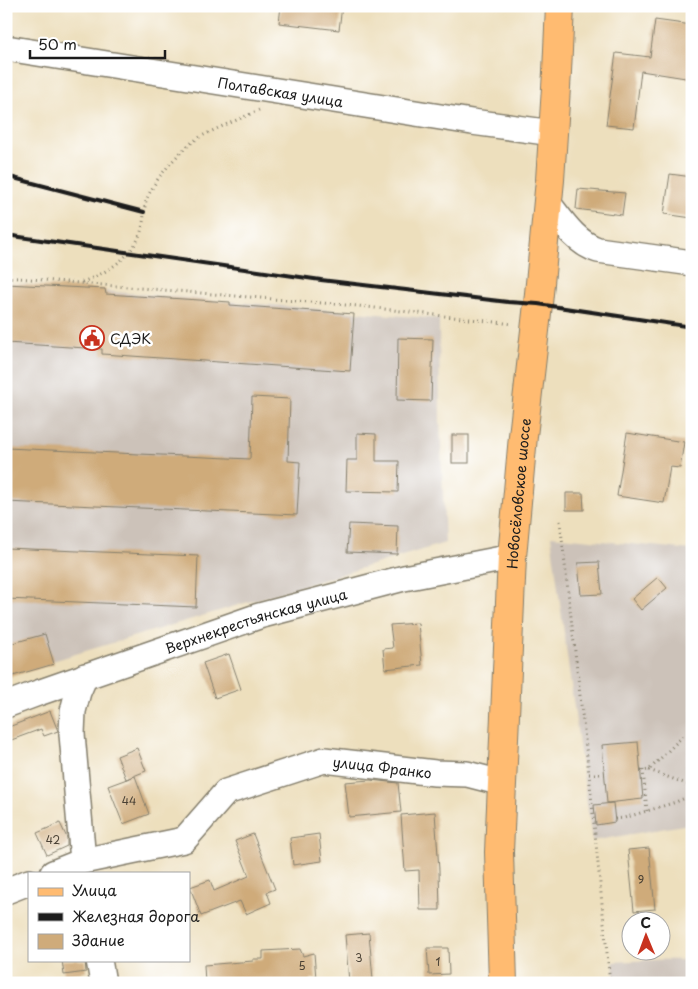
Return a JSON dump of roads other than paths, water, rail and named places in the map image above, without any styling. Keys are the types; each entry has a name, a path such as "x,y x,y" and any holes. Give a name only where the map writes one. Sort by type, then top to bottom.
{"main road":[{"name":"Новосёловское шоссе","path":"497,982 499,852 512,557 548,203 560,6"}],"street":[{"name":"Полтавская улица","path":"6,48 553,134"},
{"path":"548,203 566,226 589,247 598,250 692,263"},
{"name":"Верхнекрестьянская улица","path":"6,705 38,692 259,616 404,578 512,557"},
{"path":"84,861 72,734 75,702 85,676"},
{"path":"38,692 53,703 64,715 72,734"},
{"name":"улица Франко","path":"56,872 84,861 184,840 226,792 324,760 435,773 467,774 502,784"},
{"path":"6,891 28,882"},
{"path":"99,962 103,983"}],"railway":[{"path":"6,176 144,212"},
{"path":"6,235 321,280 538,304 692,327"}],"place":[{"name":"СДЭК","path":"92,338"}]}
